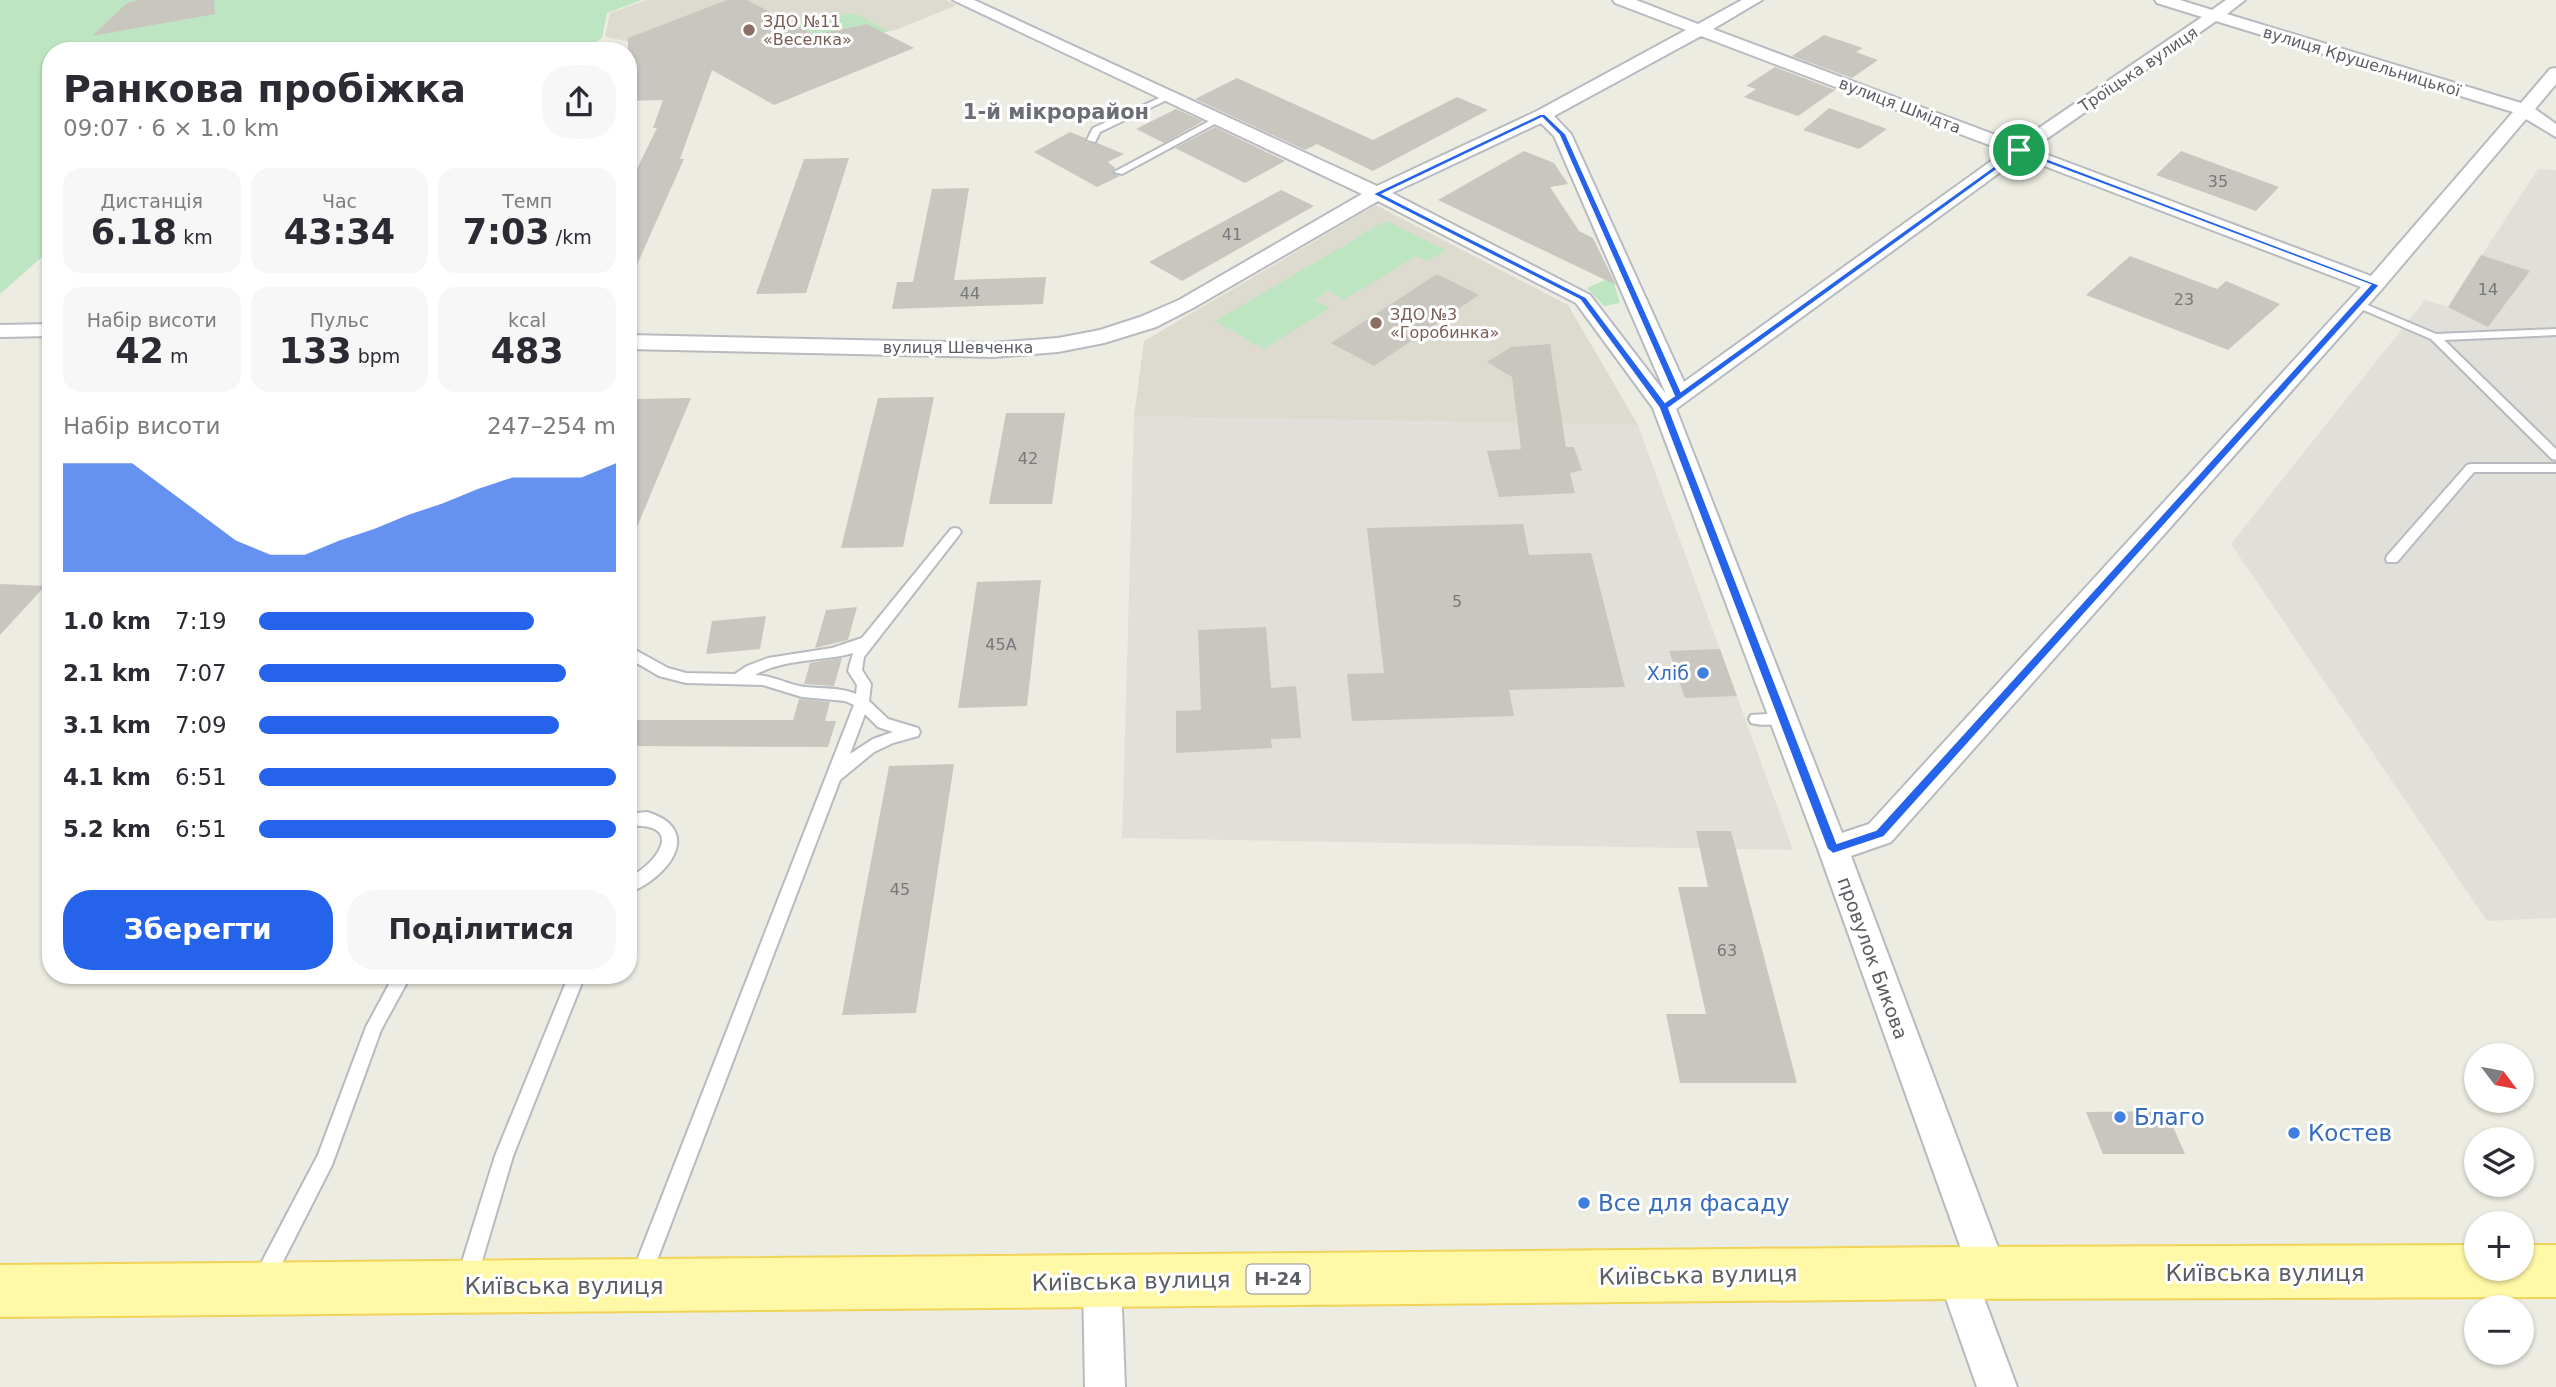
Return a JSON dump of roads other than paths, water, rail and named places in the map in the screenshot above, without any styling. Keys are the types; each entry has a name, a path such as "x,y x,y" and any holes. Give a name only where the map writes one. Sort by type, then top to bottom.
{"main road":[{"name":"Київська вулиця","path":"0,1291 1973,1273 2556,1271"}],"street":[{"path":"961,0 1376,194 1583,299 1672,402"},
{"name":"вулиця Шмідта","path":"1621,0 2375,285"},
{"name":"вулиця Шевченка","path":"637,342 993,350 1069,343 1104,335 1148,321 1186,304 1376,194 1543,115 1754,0"},
{"name":"вулиця Крушельницької","path":"2163,0 2524,110 2556,132"},
{"name":"Троїцька вулиця","path":"1672,402 2019,150 2237,0"},
{"path":"1833,849 1880,833 2375,285 2556,73"},
{"name":"провулок Бикова","path":"1543,115 1562,134 1672,402 1770,719 1833,849 1973,1273 1997,1387"},
{"path":"0,331 42,330"},
{"path":"1102,1281 1105,1387"}],"lane":[{"path":"1093,140 1096,130 1169,97"},
{"path":"1119,172 1219,120"},
{"path":"2358,304 2435,337 2556,456"},
{"path":"2435,337 2556,332"},
{"path":"2392,559 2471,468 2556,468"},
{"path":"637,1285 862,703 864,684 855,671 857,657 866,642 955,532"},
{"path":"736,680 764,662 848,651 866,642"},
{"path":"637,656 664,672 686,678 763,680 802,692 847,696 862,703 883,723 913,732 888,738 869,747 852,760 830,786"},
{"path":"637,820 648,819 660,824 667,831 670,840 663,863 637,882"},
{"path":"258,1288 326,1158 374,1027 398,984"},
{"path":"464,1286 504,1156 573,984"}],"place":[{"name":"ЗДО №11 «Веселка»","path":"749,30"},
{"name":"ЗДО №3 «Горобинка»","path":"1376,323"},
{"name":"Хліб","path":"1703,673"},
{"name":"Благо","path":"2120,1117"},
{"name":"Костев","path":"2294,1133"},
{"name":"Все для фасаду","path":"1584,1203"}],"district":[{"name":"1-й мікрорайон","path":"1056,112"}]}
